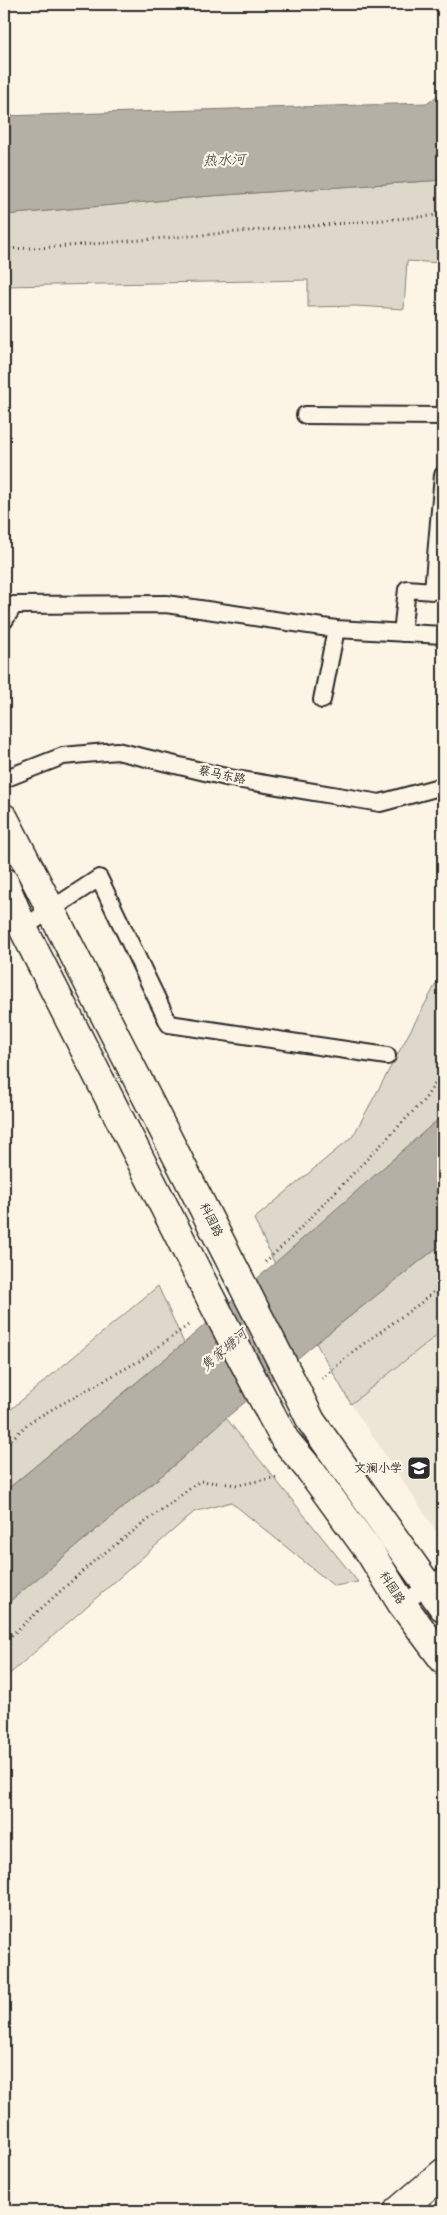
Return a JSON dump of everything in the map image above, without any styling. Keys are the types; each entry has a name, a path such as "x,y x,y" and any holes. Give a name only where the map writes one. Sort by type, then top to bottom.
{"street":[{"name":"科园路","path":"4,818 311,1421 438,1590"},
{"name":"科园路","path":"4,882 23,928 204,1309 286,1440 371,1554 402,1604 443,1659"},
{"path":"398,2211 443,2173"}],"lane":[{"path":"305,415 443,416"},
{"path":"402,633 407,589 433,591 443,475"},
{"path":"4,620 14,605 166,604 336,629 443,635"},
{"path":"322,700 336,629"},
{"name":"蔡马东路","path":"4,780 63,756 117,751 230,778 380,803 443,786"},
{"path":"23,928 99,878 168,1024 388,1056"},
{"path":"402,1604 438,1590"}],"path":[{"path":"4,249 56,247 443,215"},
{"path":"262,1264 290,1238 425,1099 443,1071"},
{"path":"298,1394 422,1302 443,1284"},
{"path":"4,1446 31,1421 139,1361 204,1309"},
{"path":"4,1642 95,1560 200,1481 239,1485 310,1470"}],"shaded area":[{"path":"443,180 443,263 407,261 404,309 356,306 308,307 308,280 4,286 4,215 210,196"},
{"path":"443,971 443,1115 275,1264 254,1219 353,1136"},
{"path":"443,1243 443,1330 351,1404 316,1343"},
{"path":"158,1286 184,1343 4,1492 4,1415"},
{"name":"文澜小学","path":"443,1330 443,1541 351,1404"},
{"path":"226,1418 358,1582 334,1586 231,1502 194,1512 4,1679 4,1606 178,1462"}],"water":[{"name":"热水河","path":"443,91 443,180 210,196 4,215 4,116 428,103"},
{"name":"隽家塘河","path":"443,1115 443,1243 316,1343 226,1418 178,1462 4,1606 4,1492 184,1343"}],"place":[{"name":"文澜小学","path":"419,1468"}]}
